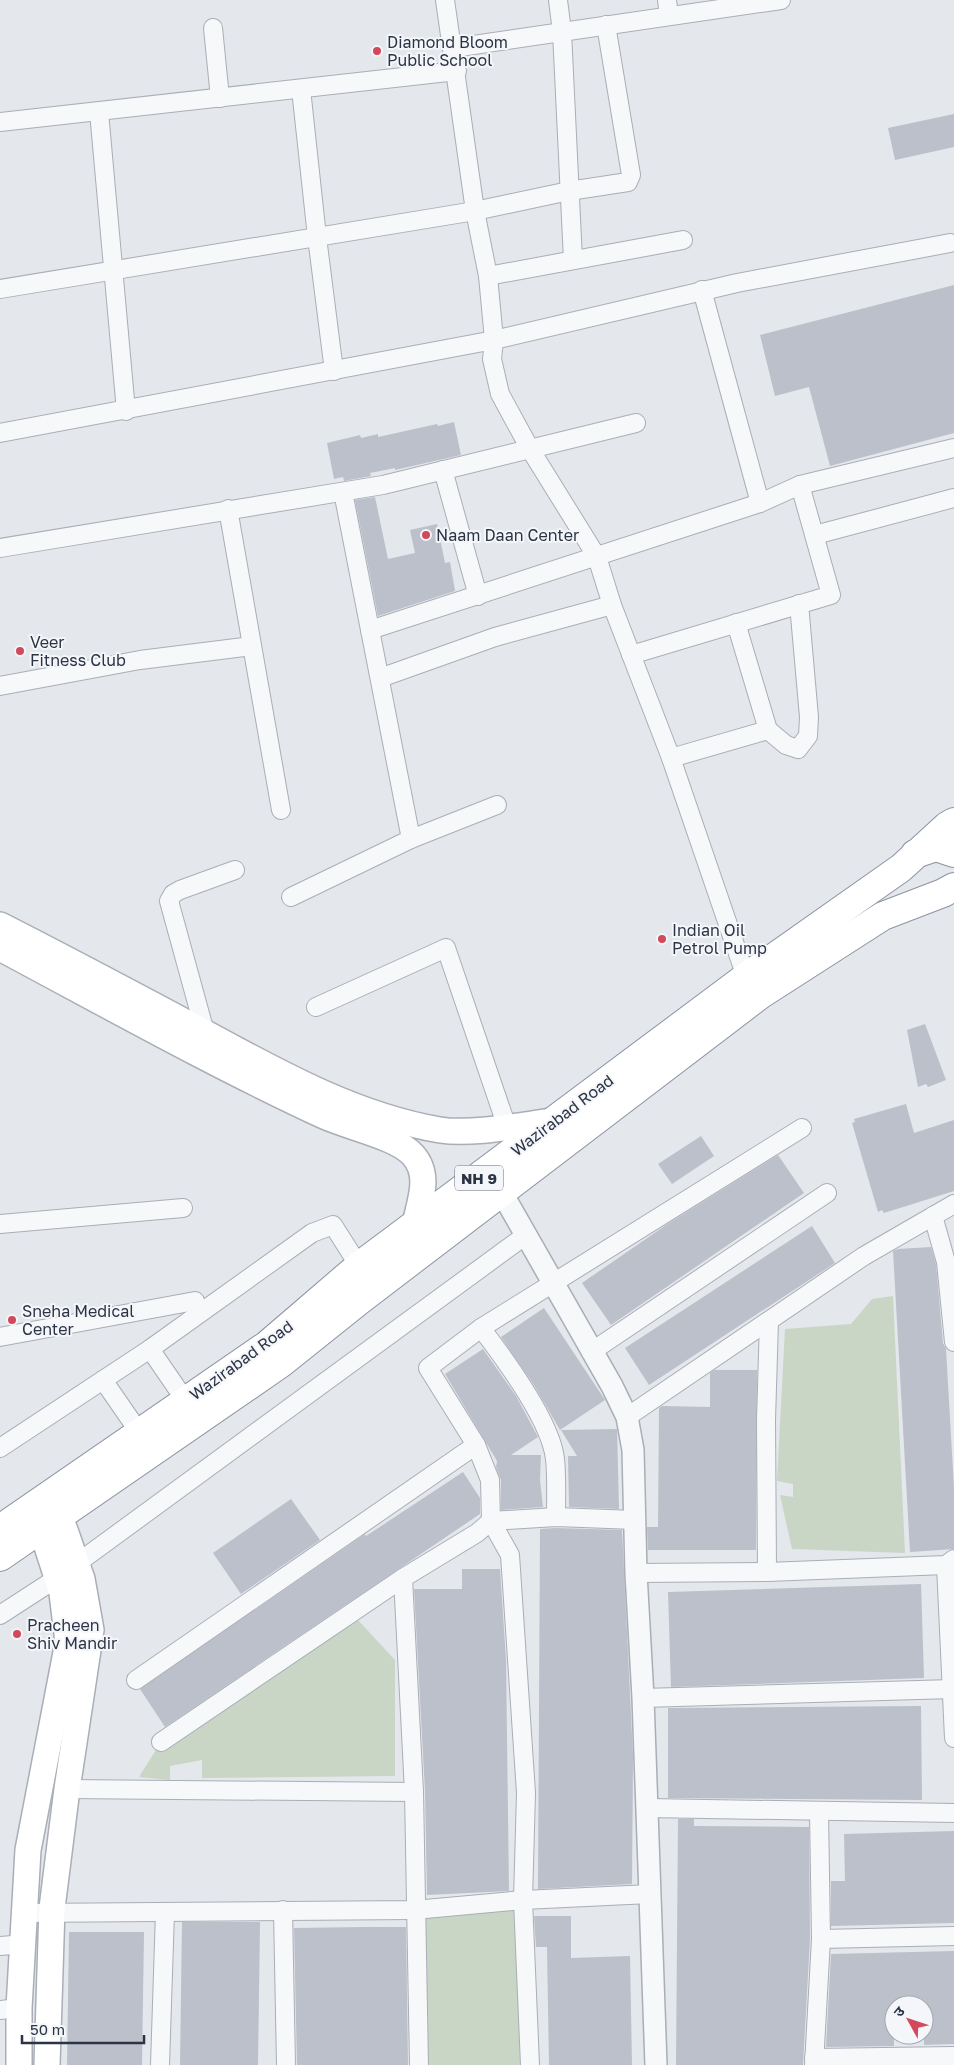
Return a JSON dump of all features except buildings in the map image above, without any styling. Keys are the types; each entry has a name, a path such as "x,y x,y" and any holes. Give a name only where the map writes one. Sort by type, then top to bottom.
{"highway":[{"name":"Wazirabad Road","path":"0,1529 267,1345 359,1266 746,977 901,868 954,822"},
{"path":"915,854 936,847 954,853"},
{"path":"918,901 954,864"},
{"name":"Wazirabad Road","path":"0,1557 280,1364 360,1300 760,995 883,916 943,893 954,886"}],"main road":[{"path":"0,925 331,1096 405,1122 441,1130 506,1127 553,1121"},
{"path":"0,948 213,1061 316,1112 407,1149 422,1168 424,1182 415,1224"},
{"path":"47,2065 52,1913 67,1789 91,1630 82,1579 76,1562 51,1522"},
{"path":"19,2065 10,2009 12,1945 26,1913 28,1850 68,1642 62,1593 57,1578 51,1522"}],"street":[{"path":"446,0 475,211 488,276 494,340 492,359 500,394 530,449 597,557 612,605 670,758 746,977"},
{"path":"558,0 562,32 573,260"},
{"path":"453,48 606,26 668,8 775,0"},
{"path":"0,289 475,211 569,191 628,182 631,175 606,26"},
{"path":"213,28 220,98"},
{"path":"0,122 457,71"},
{"path":"301,89 316,237 334,371"},
{"path":"99,112 126,411"},
{"path":"488,276 683,240"},
{"path":"0,433 126,411 494,340 702,290 950,243"},
{"path":"702,290 760,503"},
{"path":"0,548 383,485 636,423"},
{"path":"370,630 760,503 800,485 954,448"},
{"path":"443,470 478,596"},
{"path":"631,655 831,595 800,485"},
{"path":"343,492 411,839"},
{"path":"815,535 954,498"},
{"path":"228,509 281,810"},
{"path":"736,623 768,730 786,745 798,749 808,736 809,717 799,604"},
{"path":"380,678 495,637 612,605"},
{"path":"0,686 140,660 252,646"},
{"path":"670,758 768,730"},
{"path":"291,896 411,839 497,805"},
{"path":"205,1032 169,901 173,894 180,890 235,870"},
{"path":"316,1007 446,948 506,1127"},
{"path":"530,2065 523,1900 526,1793 510,1556 491,1521 490,1480 476,1445 428,1368 481,1328 802,1128"},
{"path":"502,1193 627,1417 634,1450 636,1574 643,1698 656,2065"},
{"path":"591,1352 827,1193"},
{"path":"627,1417 864,1256 954,1204"},
{"path":"0,1224 183,1208"},
{"path":"933,1216 946,1262 954,1342"},
{"path":"0,1448 150,1349 312,1233 333,1225 359,1266"},
{"path":"0,1615 57,1578 76,1562 526,1235"},
{"path":"0,1337 195,1301"},
{"path":"767,1572 766,1428 769,1321"},
{"path":"481,1328 496,1347 542,1420 555,1457 556,1517"},
{"path":"150,1349 185,1400"},
{"path":"103,1380 139,1432"},
{"path":"136,1680 476,1445"},
{"path":"161,1742 403,1578 477,1533 491,1521 556,1517 635,1520"},
{"path":"636,1574 767,1572 950,1562 954,1738"},
{"path":"403,1578 414,1792 414,1910 419,2065"},
{"path":"643,1698 953,1689"},
{"path":"67,1789 414,1792"},
{"path":"647,1808 954,1813"},
{"path":"819,1811 821,1939 814,2062 954,2056"},
{"path":"26,1913 414,1910 523,1900 650,1894"},
{"path":"283,1910 286,2065"},
{"path":"160,2065 165,1912"},
{"path":"821,1939 954,1936"}],"green space":[{"path":"893,1296 905,1553 792,1549 780,1495 793,1497 793,1484 777,1481 785,1329 851,1324 872,1299"},
{"path":"358,1620 395,1660 395,1776 202,1778 202,1760 170,1766 170,1780 139,1777 156,1750"},
{"path":"520,1904 524,2065 423,2065 417,1913"}],"place":[{"name":"Diamond Bloom Public School","path":"377,51"},
{"name":"Naam Daan Center","path":"426,535"},
{"name":"Veer Fitness Club","path":"20,651"},
{"name":"Indian Oil Petrol Pump","path":"662,939"},
{"name":"Sneha Medical Center","path":"12,1320"},
{"name":"Pracheen Shiv Mandir","path":"17,1634"}]}
